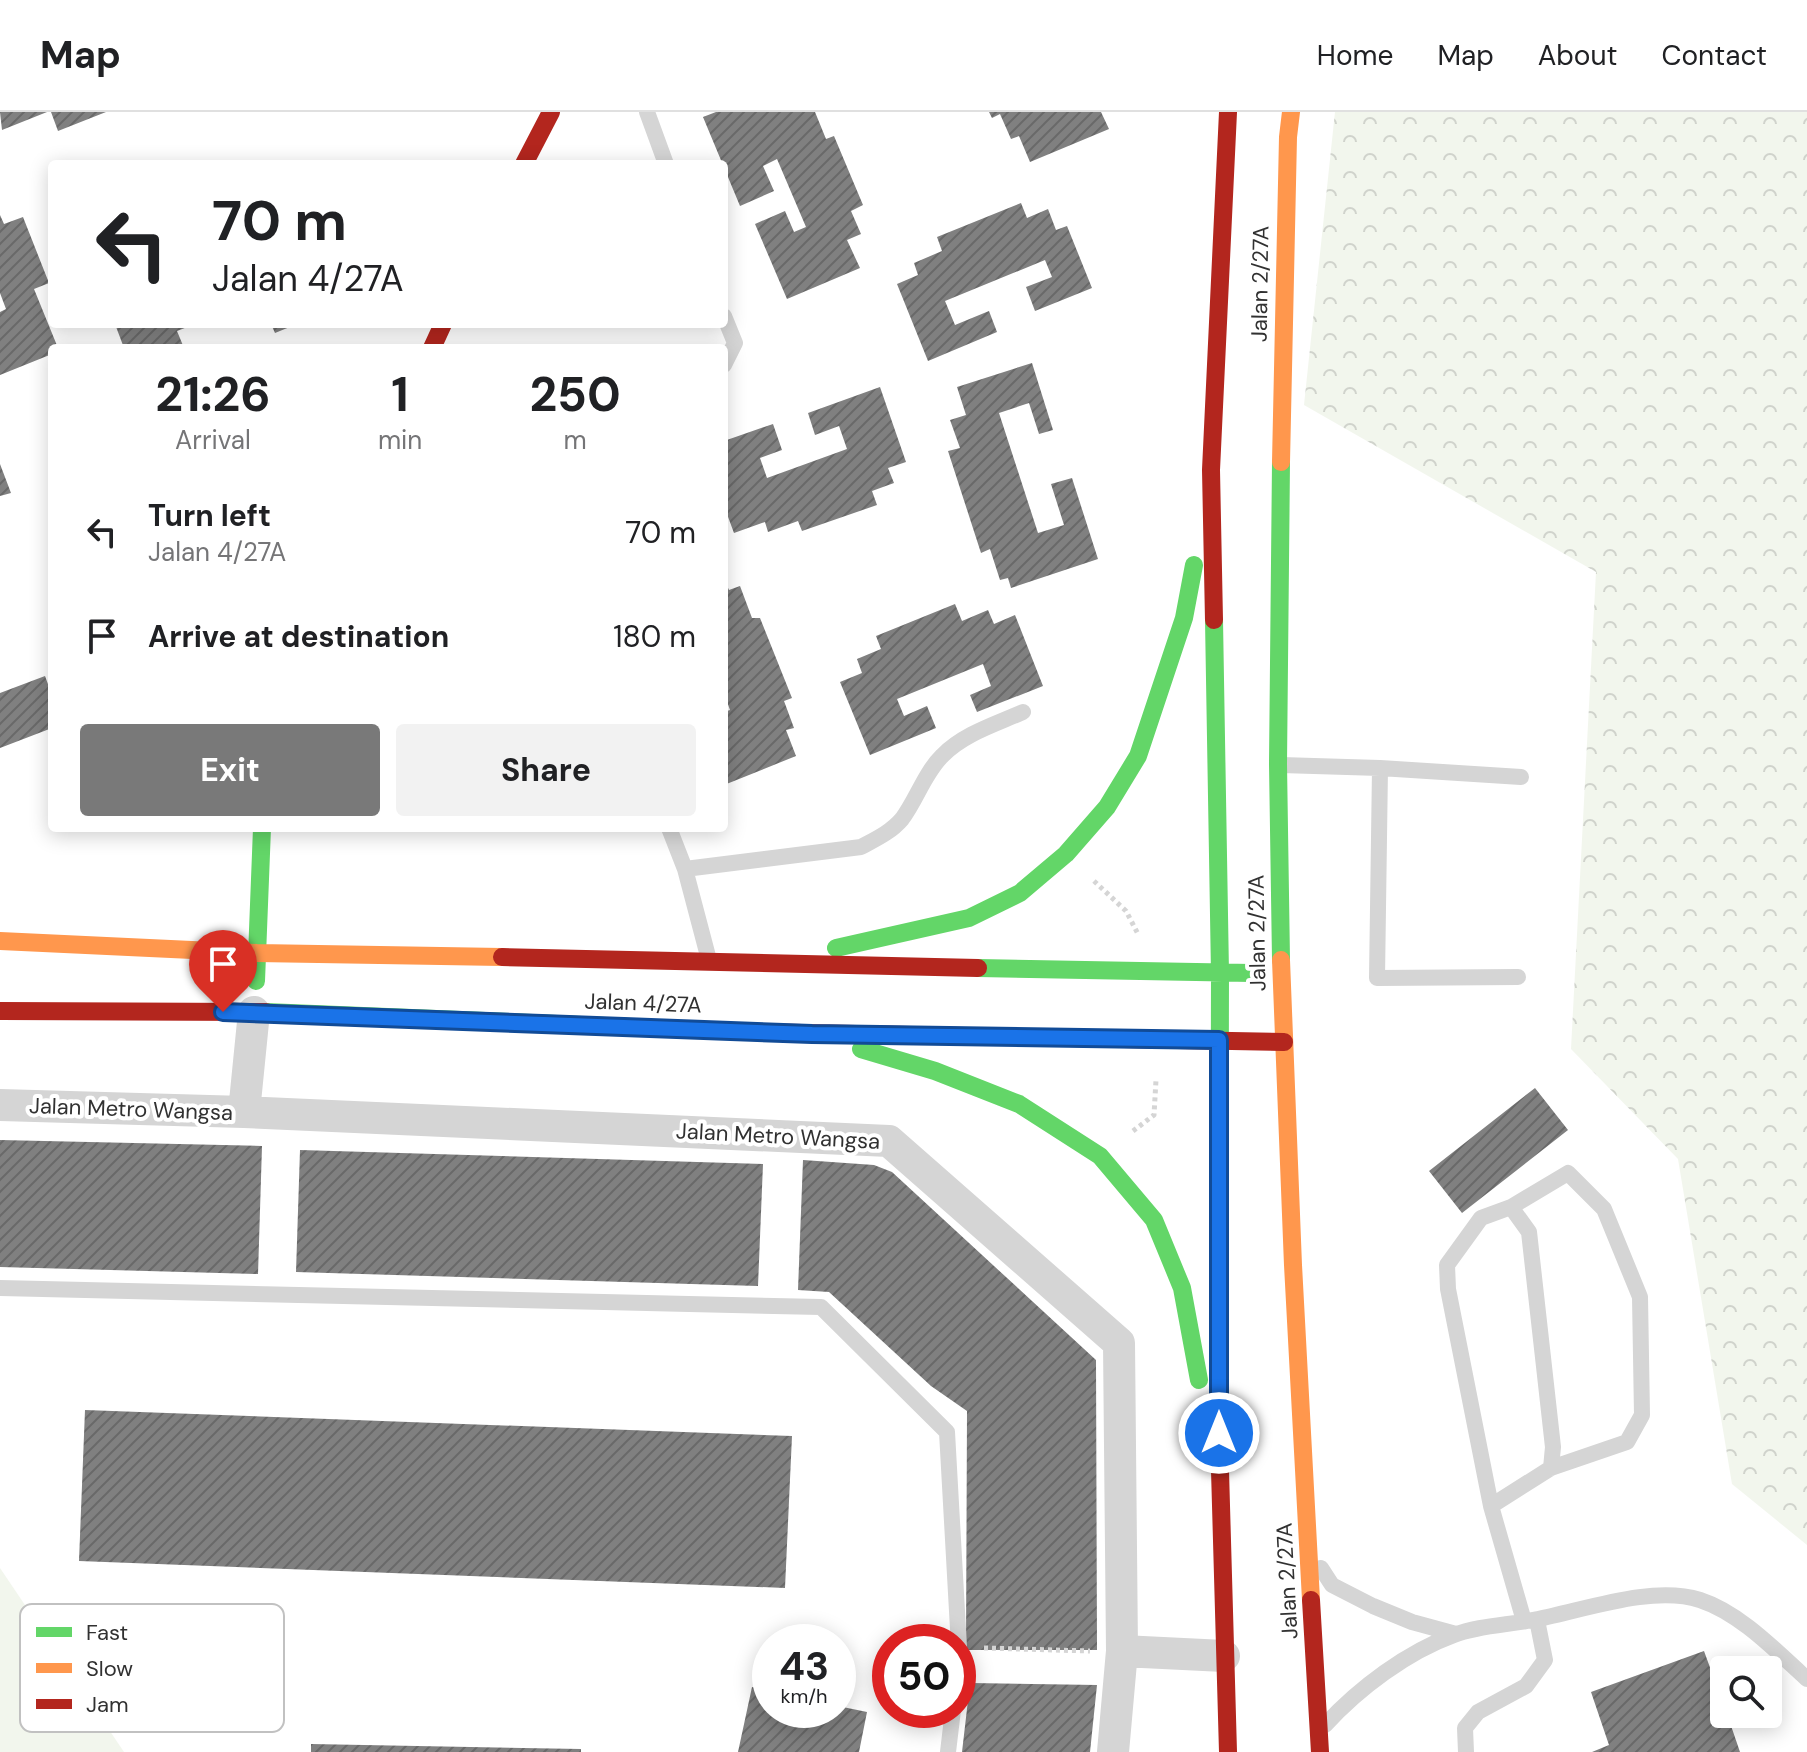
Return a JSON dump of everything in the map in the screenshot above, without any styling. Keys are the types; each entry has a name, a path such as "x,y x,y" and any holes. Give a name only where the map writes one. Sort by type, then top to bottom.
{"main road":[{"path":"526,160 551,112"},
{"name":"Jalan 2/27A","path":"1228,112 1211,470 1220,973 1219,1493 1228,1752"},
{"name":"Jalan 2/27A","path":"1291,112 1282,361 1278,765 1281,973 1320,1752"},
{"path":"771,962 969,918 1020,893 1066,854 1107,807 1138,756 1184,618 1211,470"},
{"path":"254,1012 262,832"},
{"name":"Jalan 4/27A","path":"0,941 257,953 1281,973"},
{"name":"Jalan 4/27A","path":"0,1011 254,1012 812,1034 1284,1042"},
{"path":"812,1034 935,1071 1019,1104 1100,1156 1154,1220 1182,1288 1219,1493"}],"street":[{"path":"244,1112 254,1012"},
{"name":"Jalan Metro Wangsa","path":"0,1105 244,1112 889,1141 1119,1343 1122,1651 1113,1752"},
{"path":"1122,1651 1224,1656"}],"lane":[{"path":"647,112 665,160"},
{"path":"728,326 735,343 728,357"},
{"path":"685,869 861,847 884,835 900,821 925,776 942,755 961,740 1023,712"},
{"path":"1278,765 1521,777"},
{"path":"1380,768 1377,978 1518,977"},
{"path":"671,832 685,869 709,962"},
{"path":"1466,1752 1465,1728 1478,1712 1526,1686 1545,1660 1491,1506 1448,1289 1447,1265 1481,1218 1511,1207 1568,1173 1604,1209 1640,1297 1642,1415 1627,1442 1551,1468 1491,1506"},
{"path":"1511,1207 1529,1232 1553,1447 1551,1468"},
{"path":"0,1288 821,1307 947,1432 957,1624"},
{"path":"1310,1551 1332,1585 1412,1622 1456,1634"},
{"path":"1319,1732 1336,1713 1374,1682 1413,1655 1456,1634 1599,1603 1667,1596 1699,1600 1739,1620 1807,1679"},
{"path":"948,1752 951,1728"}],"path":[{"path":"1066,854 1126,911 1160,973"},
{"path":"1100,1156 1154,1115 1157,1040"},
{"path":"976,1654 1122,1651"}],"green space":[{"path":"1335,112 1807,112 1807,1545 1732,1484 1678,1159 1571,1049 1596,572 1304,405"},
{"path":"0,1568 24,1604 20,1604 20,1732 111,1732 124,1752 0,1752"}],"building":[{"path":"0,112 47,112 2,130"},
{"path":"51,112 106,112 58,131"},
{"path":"716,112 815,112 826,139 834,136 863,205 851,211 861,234 847,240 860,268 787,299 755,224 785,211 794,232 806,227 777,159 763,166 774,191 740,206 728,177 728,160 721,160 703,117"},
{"path":"989,112 1101,112 1109,129 1030,162 1019,136 1011,139 1000,114 992,118"},
{"path":"1021,203 1027,218 1048,209 1056,230 1067,226 1092,288 1035,311 1026,287 1052,277 1045,260 945,301 955,325 989,311 997,332 928,361 897,284 918,275 914,263 942,251 937,237"},
{"path":"0,215 4,224 23,217 48,280 48,283 34,289 56,344 48,344 48,356 0,375 0,312 6,309 0,293"},
{"path":"116,328 185,328 177,331 182,344 122,344"},
{"path":"1032,363 1053,430 1039,434 1029,403 999,413 1038,533 1064,525 1051,484 1072,478 1098,559 1011,588 1008,578 1000,580 990,549 981,553 948,451 960,448 950,420 966,415 957,387"},
{"path":"880,387 906,462 888,468 894,483 872,491 877,505 802,531 798,521 768,532 765,522 734,533 728,517 728,440 773,424 782,450 760,458 767,478 847,449 839,426 815,435 808,413"},
{"path":"0,464 11,493 0,496"},
{"path":"740,586 752,618 760,618 792,698 784,701 794,728 786,730 796,756 728,783 728,588"},
{"path":"955,604 962,621 988,610 994,624 1015,615 1043,686 977,712 970,695 991,686 983,664 897,699 904,716 927,706 936,728 870,755 840,682 862,673 857,659 881,649 876,636"},
{"path":"45,676 48,684 48,730 0,748 0,693"},
{"path":"1535,1088 1568,1130 1462,1213 1429,1171"},
{"path":"0,1140 262,1146 258,1274 0,1267"},
{"path":"300,1150 763,1164 758,1286 296,1272"},
{"path":"803,1160 874,1165 892,1172 1096,1360 1097,1650 976,1650 976,1624 966,1624 967,1411 931,1386 829,1292 798,1290"},
{"path":"85,1410 792,1436 785,1588 79,1561"},
{"path":"1704,1651 1710,1668 1710,1728 1732,1728 1740,1752 1592,1752 1609,1745 1591,1692"},
{"path":"976,1683 1097,1685 1090,1752 962,1752 965,1728 976,1728"},
{"path":"752,1687 752,1728 856,1728 856,1710 867,1712 859,1752 738,1752"},
{"path":"311,1744 581,1749 581,1752 311,1752"}],"traffic: fast":[{"path":"1281,462 1278,764 1281,960"},
{"path":"836,948 969,918 1020,893 1066,854 1107,807 1138,756 1184,618 1194,565"},
{"path":"1214,620 1220,973 1219,1435"},
{"path":"256,981 262,832"},
{"path":"978,968 1251,973"},
{"path":"266,1012 752,1032"},
{"path":"861,1049 935,1071 1019,1104 1100,1156 1154,1220 1182,1288 1199,1380"}],"traffic: slow":[{"path":"1281,462 1291,112"},
{"path":"0,941 257,953 502,957"},
{"path":"1281,960 1311,1600"}],"traffic: jam":[{"path":"526,160 551,112"},
{"path":"1214,620 1211,470 1228,112"},
{"path":"434,344 441,328"},
{"path":"502,957 978,968"},
{"path":"0,1011 266,1012"},
{"path":"752,1032 1284,1042"},
{"path":"1219,1435 1228,1752"},
{"path":"1311,1600 1320,1752"}],"route":[{"path":"223,1012 812,1034 1219,1040 1219,1433"}]}
